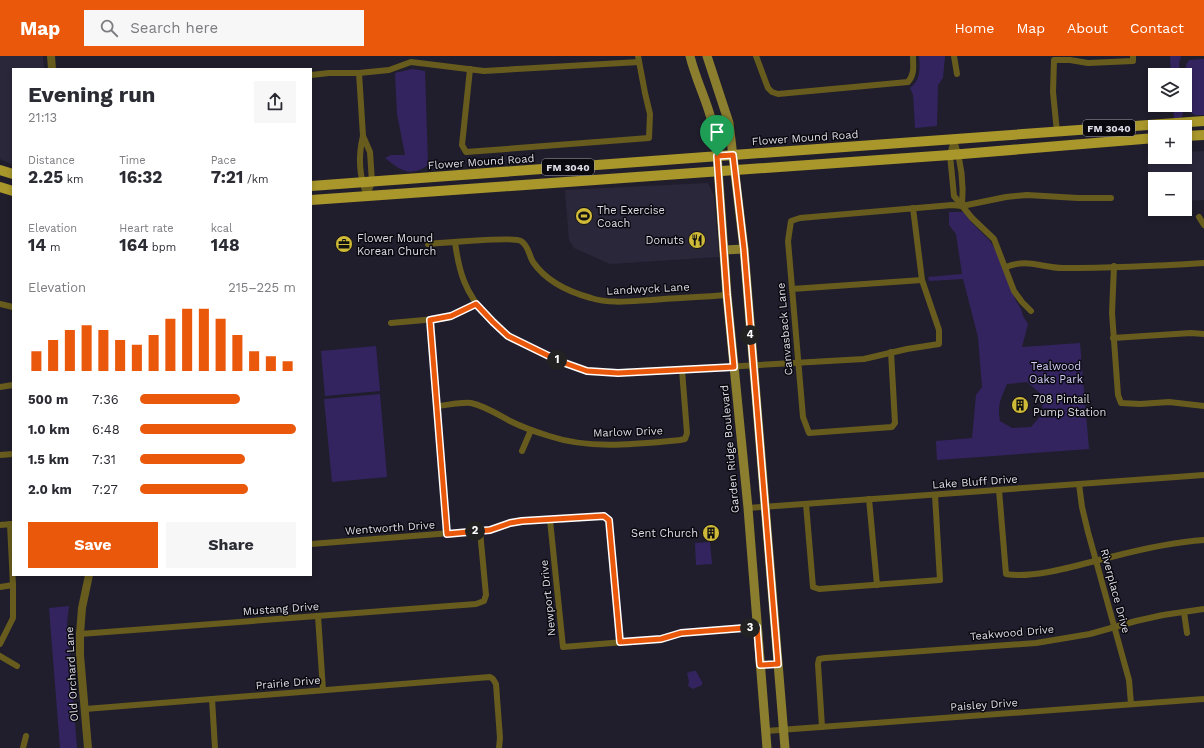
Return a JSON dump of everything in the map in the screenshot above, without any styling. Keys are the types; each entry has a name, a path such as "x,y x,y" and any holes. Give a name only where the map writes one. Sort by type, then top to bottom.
{"main road":[{"name":"Garden Ridge Boulevard","path":"690,56 712,120 717,156 727,295 748,508 767,748"},
{"path":"707,56 729,123 744,249 764,508 785,748"},
{"name":"Flower Mound Road","path":"1192,124 1204,121"},
{"name":"Flower Mound Road","path":"312,186 1057,132 1148,127"},
{"path":"1192,136 1204,135"},
{"name":"FM 3040","path":"312,200 955,154 1148,139"},
{"path":"0,170 12,174"},
{"path":"0,187 12,191"},
{"path":"724,250 744,249"},
{"path":"760,665 778,664"}],"street":[{"path":"51,56 52,68"},
{"path":"756,56 768,88 772,92 778,94 908,82 912,78 914,71 913,56"},
{"path":"954,56 957,74"},
{"path":"1057,132 1053,92 1054,60 1070,60 1088,63 1133,62 1133,56"},
{"path":"312,74 359,73 390,70 411,62 470,69 484,71 638,59 650,114 649,138 466,152 462,145 470,69"},
{"path":"359,73 363,136 359,150 362,182 367,196"},
{"path":"363,136 370,152 372,182 367,196"},
{"path":"954,140 954,196 972,218 994,239 1014,291 1031,311"},
{"path":"955,154 963,195 962,206"},
{"path":"455,242 460,271 466,288 476,304 493,322 508,336 579,369 602,373 618,373 864,359 891,352 939,344 939,330 922,280 913,208 952,205 962,206 1027,195 1111,198"},
{"name":"Canvasback Lane","path":"891,352 895,423 892,427 809,433 803,417 788,241 792,221 800,218 913,208"},
{"path":"1199,217 1204,225"},
{"name":"Landwyck Lane","path":"428,244 491,239 516,239 522,242 529,251 532,260 540,272 550,280 570,290 597,300 623,302 727,295"},
{"path":"1006,267 1021,263 1057,268 1114,266 1140,267 1204,263"},
{"path":"1114,266 1112,313 1113,338 1118,395 1121,403 1169,402 1204,406"},
{"path":"792,289 922,280"},
{"path":"0,304 12,307"},
{"path":"391,324 451,316 476,304"},
{"path":"430,320 447,534"},
{"path":"1113,338 1190,333 1204,334"},
{"name":"Marlow Drive","path":"437,406 469,403 475,404 531,430 562,439 585,443 608,445 640,444 685,439 687,434 682,370"},
{"path":"0,387 12,386"},
{"path":"522,451 531,430"},
{"path":"0,455 12,454"},
{"name":"Lake Bluff Drive","path":"748,508 1204,475"},
{"name":"Riverplace Drive","path":"1079,484 1084,513 1129,680 1131,704"},
{"path":"999,490 1006,574 1013,575 1043,572 1097,561 1149,547 1204,540"},
{"path":"806,504 813,587 877,585 940,580 935,495"},
{"path":"869,500 877,585"},
{"name":"Wentworth Drive","path":"312,544 480,531 490,530 510,523 522,521 604,516 609,520 620,642"},
{"name":"Newport Drive","path":"550,520 563,647 661,639 681,633 757,627"},
{"path":"0,525 11,524 12,555"},
{"name":"Mustang Drive","path":"80,634 476,604 484,601 486,595 480,531"},
{"path":"0,644 13,618 13,576"},
{"name":"Old Orchard Lane","path":"88,748 80,655 80,634 82,608 89,576"},
{"path":"0,586 13,586"},
{"name":"Teakwood Drive","path":"822,727 818,664 819,659 1036,643 1070,638 1136,621 1204,609"},
{"path":"1184,612 1187,633"},
{"path":"318,616 323,690"},
{"path":"0,656 17,666"},
{"name":"Prairie Drive","path":"85,709 486,677 493,679 496,684 500,738 499,748"},
{"path":"212,699 215,748"},
{"name":"Paisley Drive","path":"766,731 1204,699"},
{"path":"23,748 26,736"}],"shaded area":[{"path":"0,56 43,56 44,68 12,68 12,165 0,159"},
{"path":"1204,151 1204,200 1192,201 1192,172 1148,172 1147,156 1148,164 1192,164 1192,152"},
{"path":"708,183 714,196 719,257 610,264 574,248 569,240 565,190"}],"green space":[{"path":"919,56 945,56 943,78 938,85 937,126 915,128 913,95 910,88 914,85 918,78"},
{"path":"1170,56 1181,56 1179,68 1171,68"},
{"path":"1204,59 1204,115 1195,115 1190,112 1192,112 1192,68 1186,68 1186,65 1189,60"},
{"path":"412,69 425,71 428,165 422,169 410,172 400,169 385,158 391,155 405,155 397,114 395,73"},
{"path":"1174,112 1183,112 1181,118 1174,119"},
{"name":"Tealwood Oaks Park","path":"949,212 963,212 990,241 998,254 1016,301 1028,324 1022,347 1080,343 1089,449 937,460 936,441 972,438 976,395 982,387 978,337 963,279 929,281 928,277 962,274 956,234 949,225","holes":["1027,382 1041,394 1043,413 1031,427 1012,428 1000,421 999,406 1007,384"]},
{"path":"376,346 380,391 325,396 321,351"},
{"path":"380,394 387,477 332,482 324,399"},
{"path":"710,542 712,564 696,565 695,543"},
{"path":"69,606 67,623 77,748 60,748 49,608"},
{"path":"696,671 702,685 693,689 688,686 689,681 687,673"}],"place":[{"name":"The Exercise Coach","path":"584,216"},
{"name":"Donuts","path":"697,240"},
{"name":"Flower Mound Korean Church","path":"344,244"},
{"name":"708 Pintail Pump Station","path":"1020,405"},
{"name":"Sent Church","path":"711,533"}],"route":[{"path":"733,155 744,249 764,508 778,664 760,665 757,627 681,633 661,639 620,642 609,520 604,516 522,521 510,523 500,528 490,530 447,534 430,320 447,318 476,304 508,336 559,361 587,371 618,373 734,367 717,156 733,155"}]}
